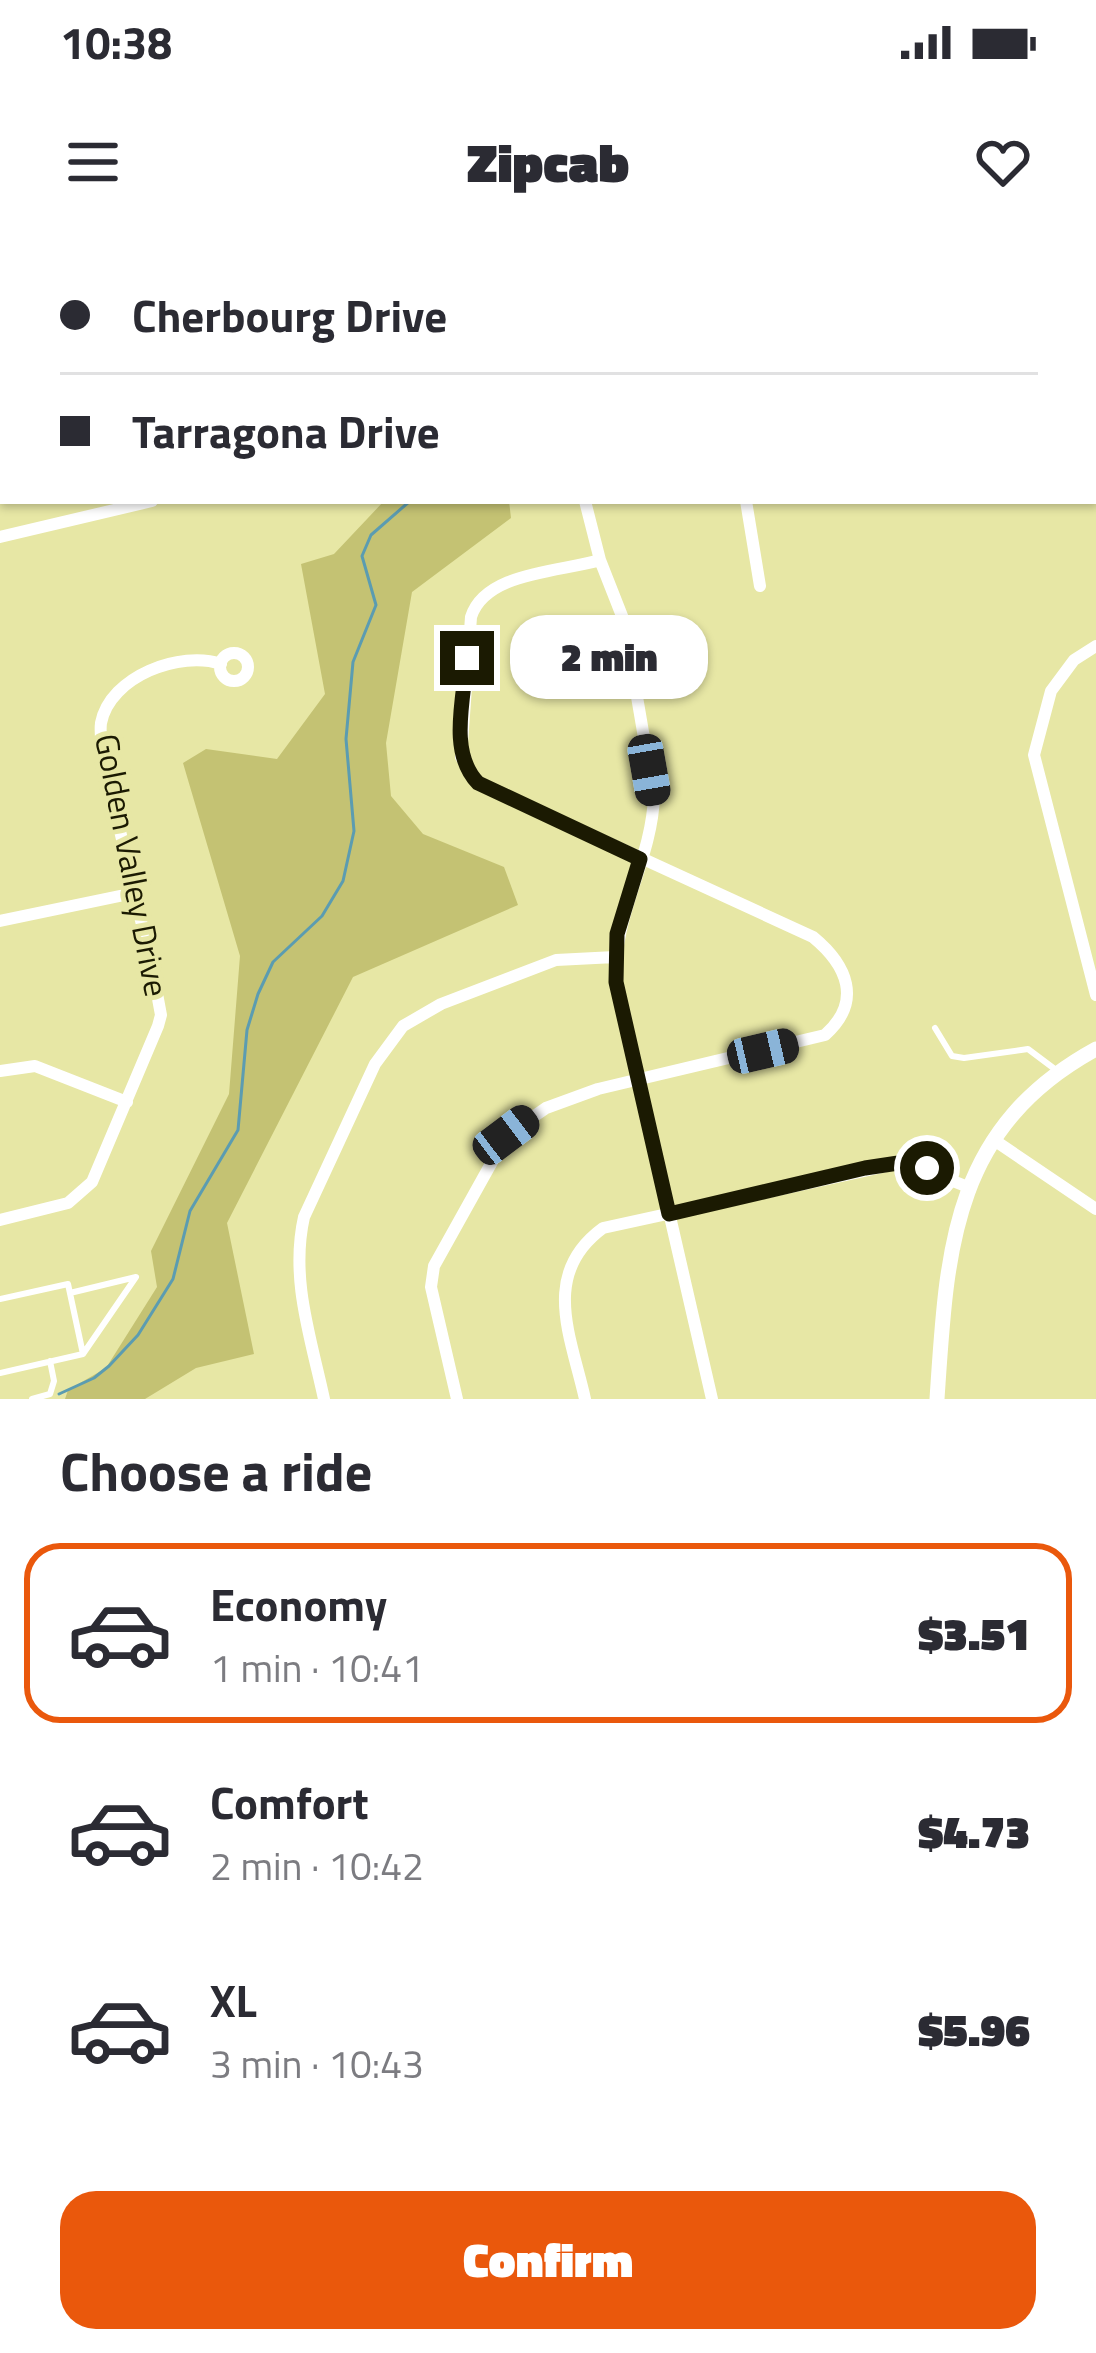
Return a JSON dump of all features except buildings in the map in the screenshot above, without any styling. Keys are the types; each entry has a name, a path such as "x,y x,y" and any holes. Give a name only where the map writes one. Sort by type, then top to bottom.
{"street":[{"path":"0,537 139,504"},
{"path":"586,504 600,560 624,622 654,796 615,957 638,1080 712,1399"},
{"path":"746,504 760,586"},
{"path":"457,1399 431,1287 434,1266 506,1135 567,1098 826,1035 844,1009 845,975 840,962 813,937 478,783 467,772 460,741 476,602 500,584 600,560"},
{"path":"1096,646 1074,660 1051,691 1034,755 1096,995"},
{"name":"Golden Valley Drive","path":"0,1220 68,1203 84,1191 99,1170 161,1015 106,771 101,737 105,711 119,690 151,670 204,658 221,664"},
{"path":"0,921 134,893"},
{"path":"325,1399 297,1278 299,1243 304,1217 382,1052 403,1026 441,1004 556,960 615,957"},
{"path":"937,1399 947,1263 968,1187 994,1140 1019,1109 1059,1073 1096,1049"},
{"path":"0,1071 35,1066 127,1102"},
{"path":"994,1140 1096,1209"},
{"path":"585,1399 562,1293 566,1274 585,1241 603,1228 905,1162 968,1187"}],"lane":[{"path":"935,1028 952,1056 1028,1049 1059,1073"},
{"path":"0,1299 136,1277 83,1354 0,1373"},
{"path":"69,1288 83,1354"},
{"path":"32,1399 49,1396 54,1381 50,1361"}],"shaded area":[{"path":"381,504 509,504 511,518 412,592 386,743 391,796 423,834 504,867 518,905 353,977 227,1223 254,1354 196,1368 145,1399 65,1399 68,1390 106,1368 157,1287 151,1251 229,1094 240,956 183,763 206,749 277,759 325,694 301,564 334,554"}],"waterway":[{"path":"59,1394 109,1366 138,1335 173,1279 190,1211 238,1130 247,1030 258,994 273,962 322,916 343,881 354,831 346,739 353,662 376,605 362,556 371,535 407,504"}],"route":[{"path":"467,658 460,741 467,772 478,783 640,859 617,934 616,982 669,1214 865,1168 905,1162 927,1168"}]}
